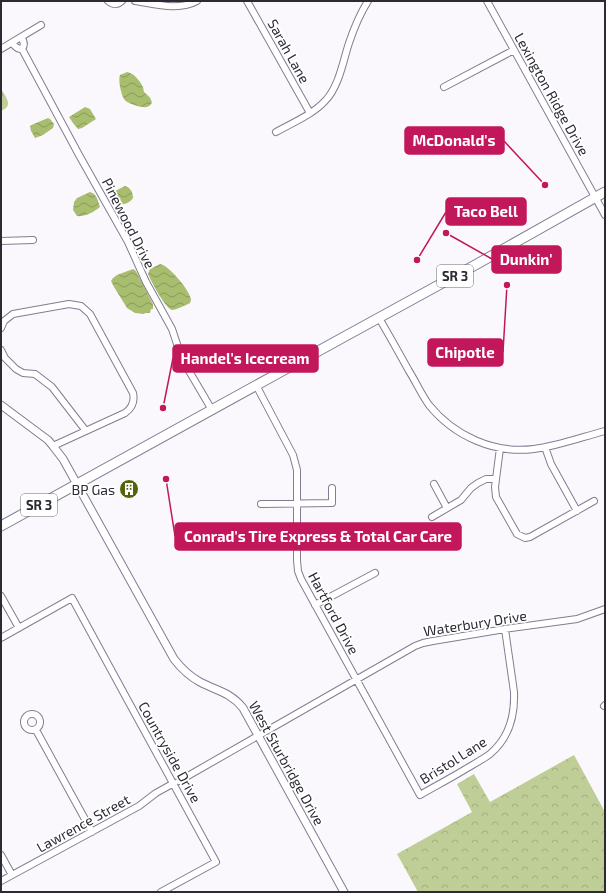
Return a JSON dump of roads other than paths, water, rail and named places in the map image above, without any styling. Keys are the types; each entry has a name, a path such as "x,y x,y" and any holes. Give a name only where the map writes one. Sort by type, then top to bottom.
{"main road":[{"name":"SR 3","path":"1,526 605,192"}],"street":[{"path":"108,1 112,4 118,4 122,1"},
{"path":"135,1 166,6 180,6 197,1"},
{"name":"Sarah Lane","path":"247,1 310,113"},
{"path":"276,132 310,113 324,103 336,84 350,42 368,1"},
{"name":"Lexington Ridge Drive","path":"487,1 605,215"},
{"path":"1,49 41,25"},
{"name":"Pinewood Drive","path":"22,37 24,45 22,49 128,242 146,282 172,329 182,360 212,410"},
{"path":"12,43 17,48 22,49"},
{"path":"444,87 514,50"},
{"path":"1,241 32,240"},
{"path":"1,328 4,321 13,314 69,304 81,306 90,314 133,393 134,398 132,407 125,413 53,446"},
{"path":"379,318 429,404 437,414 467,437 478,442 500,448 520,450 545,447 605,431"},
{"path":"1,350 5,358 16,369 23,373 35,374 52,387 86,431"},
{"name":"Hartford Drive","path":"256,385 293,455 297,470 297,560 298,571 301,579 420,795"},
{"name":"West Sturbridge Drive","path":"1,405 48,440 63,459 174,658 193,678 226,693 242,708 344,892"},
{"path":"545,447 551,464 577,511"},
{"path":"500,448 495,492 514,532 521,537 530,537 594,501"},
{"path":"432,517 463,499 471,488 478,483 486,479 496,479"},
{"path":"434,484 447,508"},
{"path":"261,504 332,503 332,488"},
{"path":"315,605 375,573"},
{"path":"1,596 18,628 1,638"},
{"name":"Countryside Drive","path":"18,628 72,598 176,783 216,862 161,892"},
{"name":"Waterbury Drive","path":"357,680 423,642 577,620 605,609"},
{"name":"Bristol Lane","path":"420,795 483,759 497,747 508,730 512,721 515,702 506,629"},
{"name":"Lawrence Street","path":"1,881 140,806 156,793 357,680"},
{"path":"36,730 92,832"},
{"path":"1,855 12,875"}],"water":[{"path":"127,72 140,82 144,92 151,100 152,103 149,106 145,107 135,105 124,99 120,87 119,77"},
{"path":"85,107 90,109 96,119 78,129 69,117"},
{"path":"48,118 54,124 53,128 43,135 35,138 30,126"},
{"path":"125,186 131,190 133,198 122,205 117,205 111,194"},
{"path":"90,192 96,196 100,207 89,214 77,216 73,210 74,202 77,198"},
{"path":"160,264 169,269 184,285 190,296 190,303 172,310 166,305 158,294 148,274 150,269"},
{"path":"133,269 137,273 153,304 153,309 151,309 150,313 135,313 127,308 111,281 117,275"}],"place":[{"name":"McDonald's","path":"545,185"},
{"name":"Dunkin'","path":"446,233"},
{"name":"Taco Bell","path":"417,260"},
{"name":"Chipotle","path":"507,285"},
{"name":"Handel's Icecream","path":"163,408"},
{"name":"Conrad's Tire Express & Total Car Care","path":"166,479"},
{"name":"BP Gas","path":"129,489"}]}
